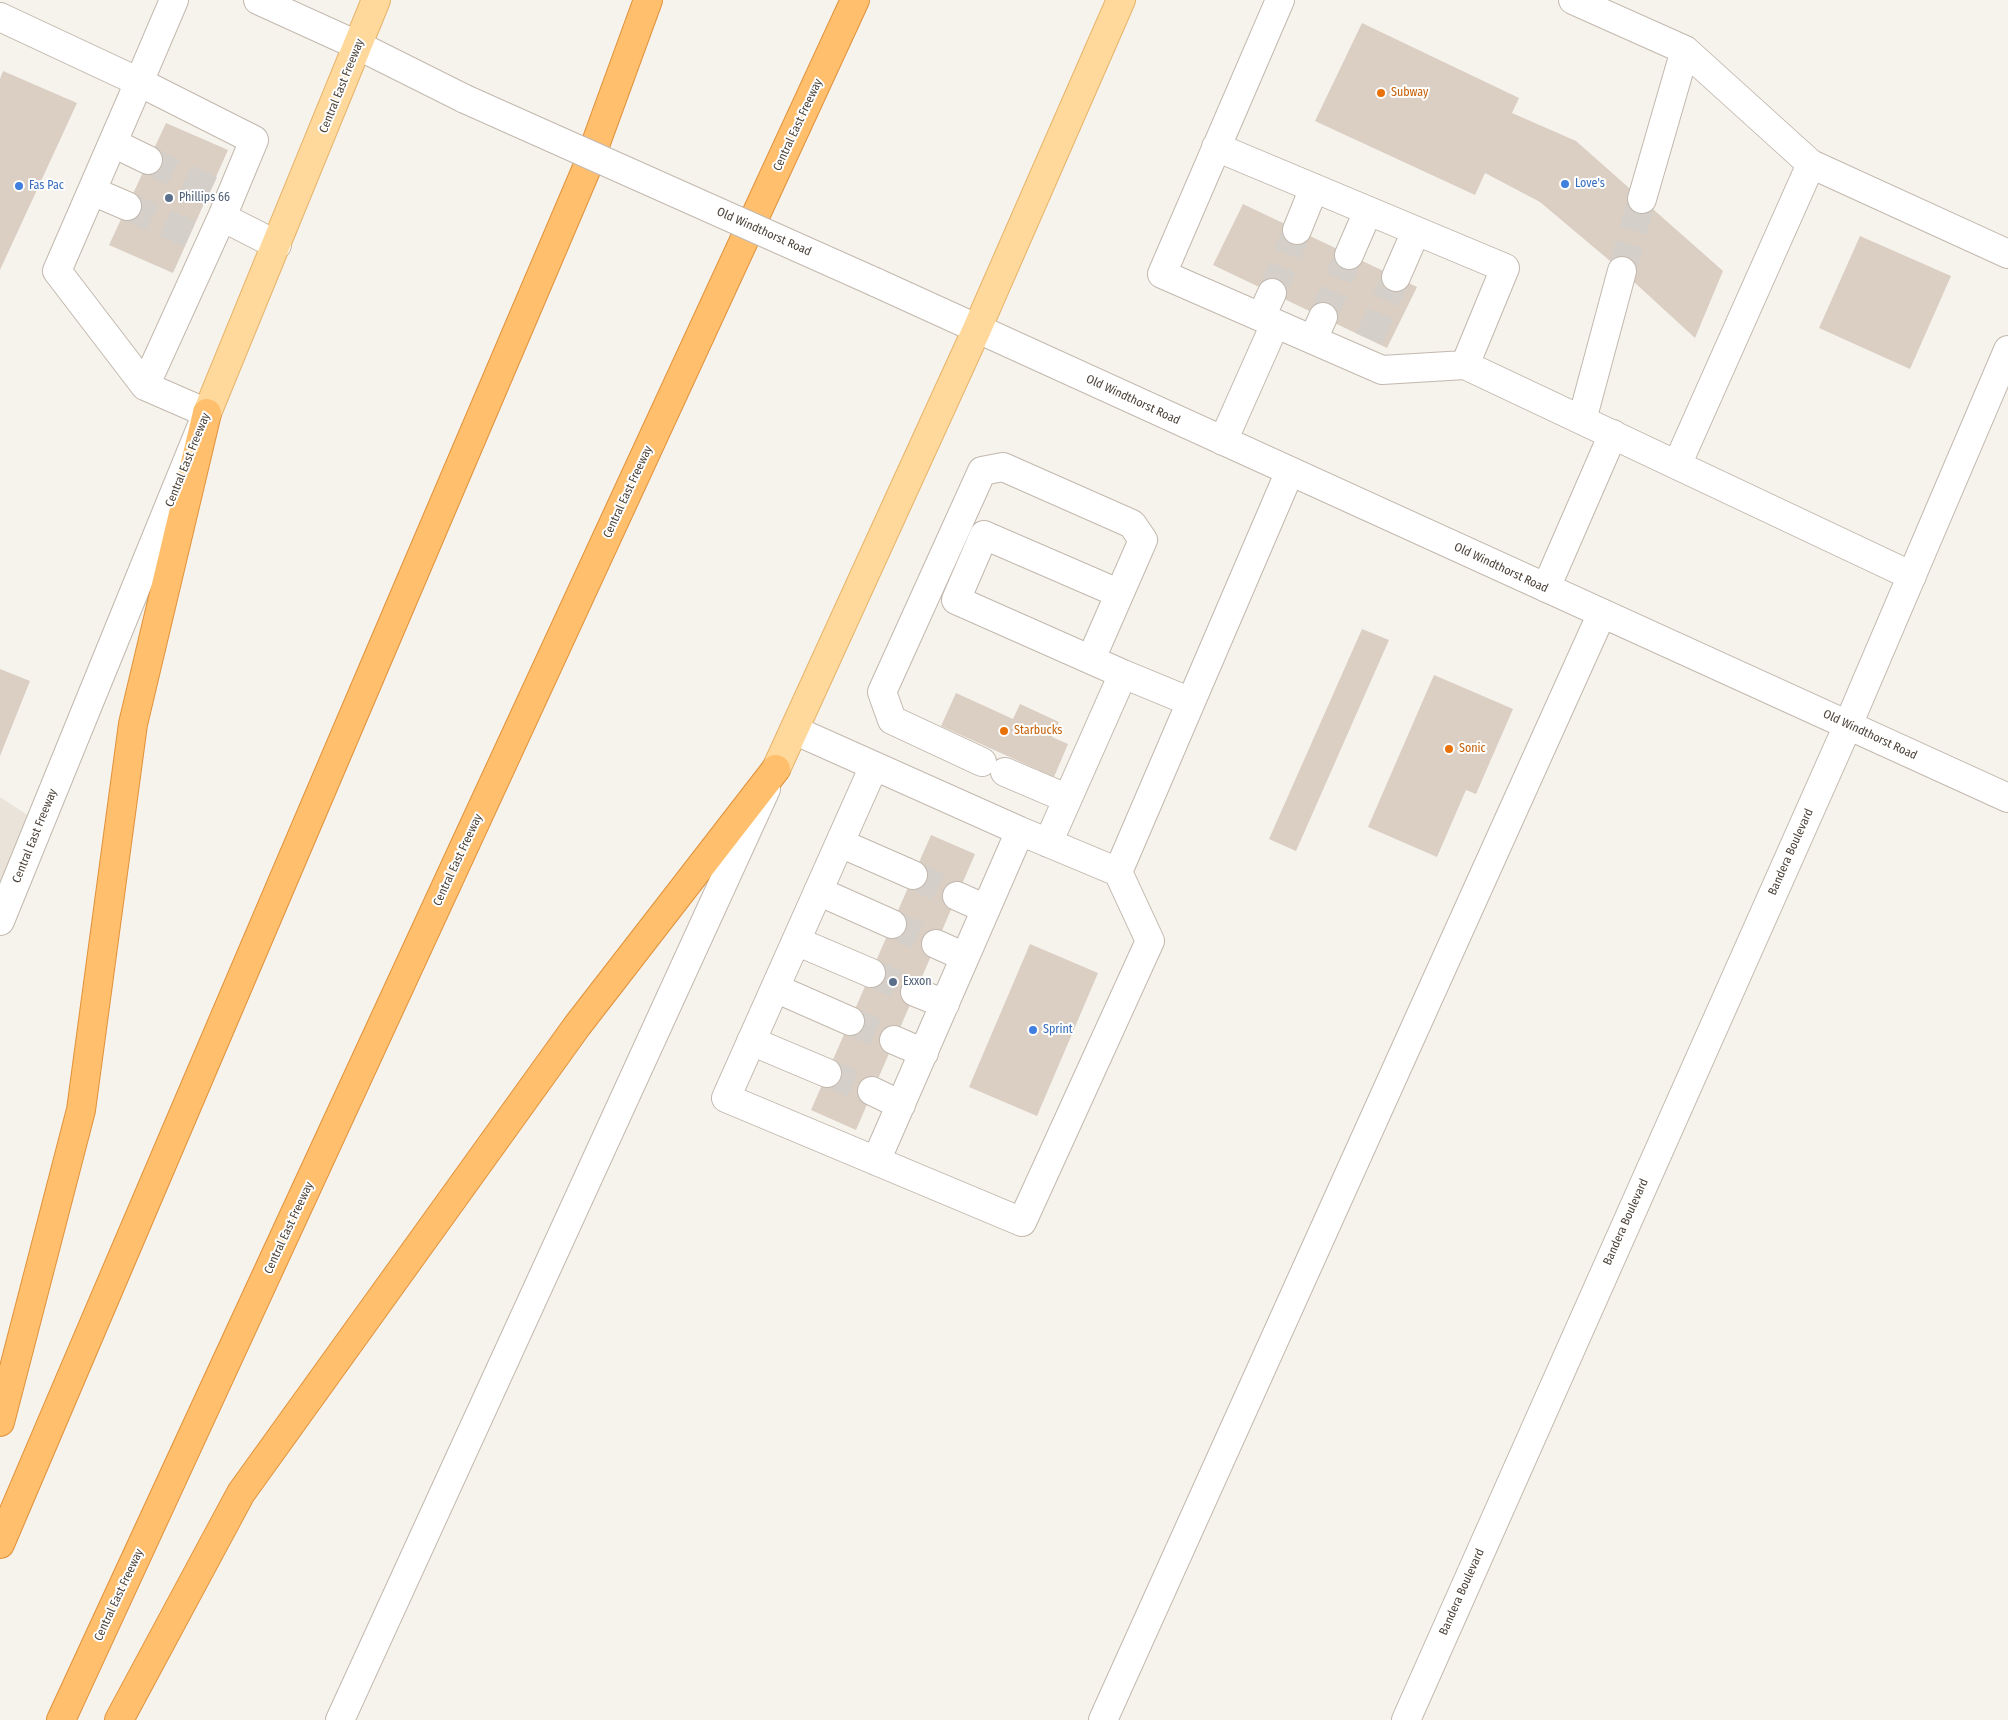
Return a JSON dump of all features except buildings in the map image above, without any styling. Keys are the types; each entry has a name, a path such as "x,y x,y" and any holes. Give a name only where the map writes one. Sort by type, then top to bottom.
{"highway":[{"path":"0,1544 586,170 648,0"},
{"name":"Central East Freeway","path":"61,1720 855,0"},
{"path":"0,1422 81,1110 133,724 207,413"},
{"path":"119,1720 241,1493 577,1026 776,769"}],"main road":[{"name":"Central East Freeway","path":"207,413 359,46 376,0"},
{"path":"776,769 977,329 1121,0"}],"street":[{"path":"174,0 57,271 145,386 207,413"},
{"name":"Old Windthorst Road","path":"258,0 359,46 465,99 875,282 2008,798"},
{"path":"1280,0 1162,274 1268,321 1318,328 1364,350 1382,370 1465,364 1912,576"},
{"path":"1573,0 1685,50 1811,164 2008,254"},
{"path":"0,17 139,82 254,140 200,239 145,386"},
{"path":"1642,200 1685,50"},
{"path":"113,143 148,160"},
{"path":"1216,147 1505,268 1465,364"},
{"path":"1677,465 1811,164"},
{"path":"1297,230 1314,188"},
{"path":"92,191 127,206"},
{"path":"221,201 277,245"},
{"path":"1349,255 1368,211"},
{"path":"1396,277 1416,231"},
{"path":"1582,420 1622,271"},
{"path":"1223,441 1268,321 1272,293"},
{"name":"Bandera Boulevard","path":"1406,1720 1848,725 2008,350"},
{"name":"Central East Freeway","path":"0,921 8,876 207,413"},
{"path":"1546,588 1613,434"},
{"path":"1066,798 892,720 882,692 982,471 1003,467 1132,524 1143,540 1118,593 1091,659"},
{"path":"1118,872 1290,471"},
{"path":"1118,593 984,535 956,600 1190,702"},
{"path":"1103,1720 1602,613"},
{"path":"1048,843 1066,798 1123,674"},
{"path":"794,730 1020,831 1118,872 1150,941 1022,1222 726,1098 874,766"},
{"path":"340,1720 776,769"},
{"path":"876,1161 1020,831"},
{"path":"840,843 913,875"},
{"path":"818,891 892,924"},
{"path":"957,896 986,909"},
{"path":"796,941 871,973"},
{"path":"936,944 965,957"},
{"path":"775,988 850,1021"},
{"path":"915,992 945,1004"},
{"path":"894,1040 924,1053"},
{"path":"752,1041 828,1073"},
{"path":"872,1092 901,1105"}],"shaded area":[{"path":"0,797 29,816 0,886"}],"tunnel":[{"path":"148,160 211,190"},
{"path":"1622,271 1642,199"},
{"path":"127,206 190,234"},
{"path":"1272,293 1297,230"},
{"path":"1323,317 1349,255"},
{"path":"1369,339 1396,277"},
{"path":"913,875 957,896"},
{"path":"892,924 936,944"},
{"path":"871,973 915,992"},
{"path":"850,1021 894,1040"},
{"path":"827,1073 872,1091"}],"place":[{"name":"Subway","path":"1381,93"},
{"name":"Love's","path":"1565,184"},
{"name":"Fas Pac","path":"19,186"},
{"name":"Phillips 66","path":"169,198"},
{"name":"Starbucks","path":"1004,731"},
{"name":"Sonic","path":"1449,749"},
{"name":"Exxon","path":"893,982"},
{"name":"Sprint","path":"1033,1030"}]}
